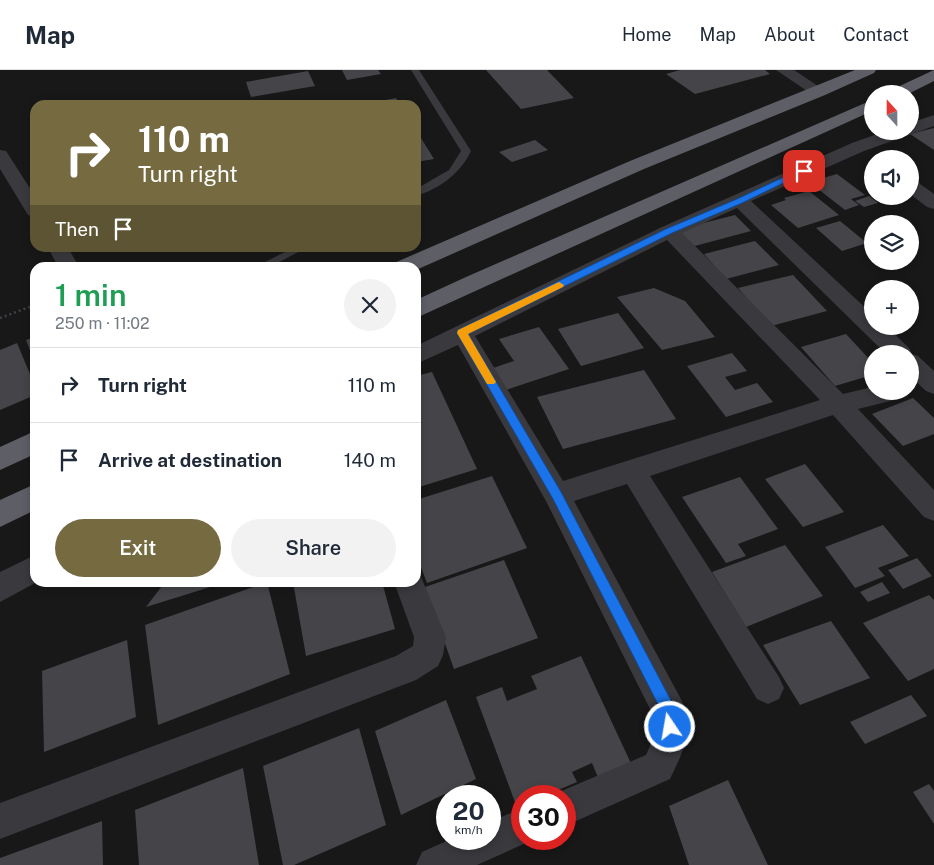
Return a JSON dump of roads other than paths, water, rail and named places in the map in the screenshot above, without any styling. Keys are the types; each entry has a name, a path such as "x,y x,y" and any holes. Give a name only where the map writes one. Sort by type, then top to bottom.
{"highway":[{"path":"416,262 636,164 819,92 868,70"},
{"path":"913,85 934,75"},
{"path":"421,308 474,282 864,109"},
{"path":"0,459 30,444"},
{"path":"0,514 30,499"}],"street":[{"path":"784,70 819,92"},
{"path":"919,126 934,120"},
{"path":"871,150 887,140"},
{"path":"421,354 669,231 740,201 864,154"},
{"path":"0,155 30,203"},
{"path":"919,192 934,203"},
{"path":"740,201 892,345"},
{"path":"669,231 838,404 934,509"},
{"path":"462,333 557,495 670,714 670,741 658,767 576,803"},
{"path":"919,374 928,385"},
{"path":"557,495 838,404 864,398"},
{"path":"633,471 768,688"},
{"path":"0,588 30,571"},
{"path":"0,822 405,668 427,655 430,638 412,587"},
{"path":"435,865 511,831"}],"lane":[{"path":"416,70 466,151 463,162 440,182 421,191"},
{"path":"271,262 292,252"}]}
